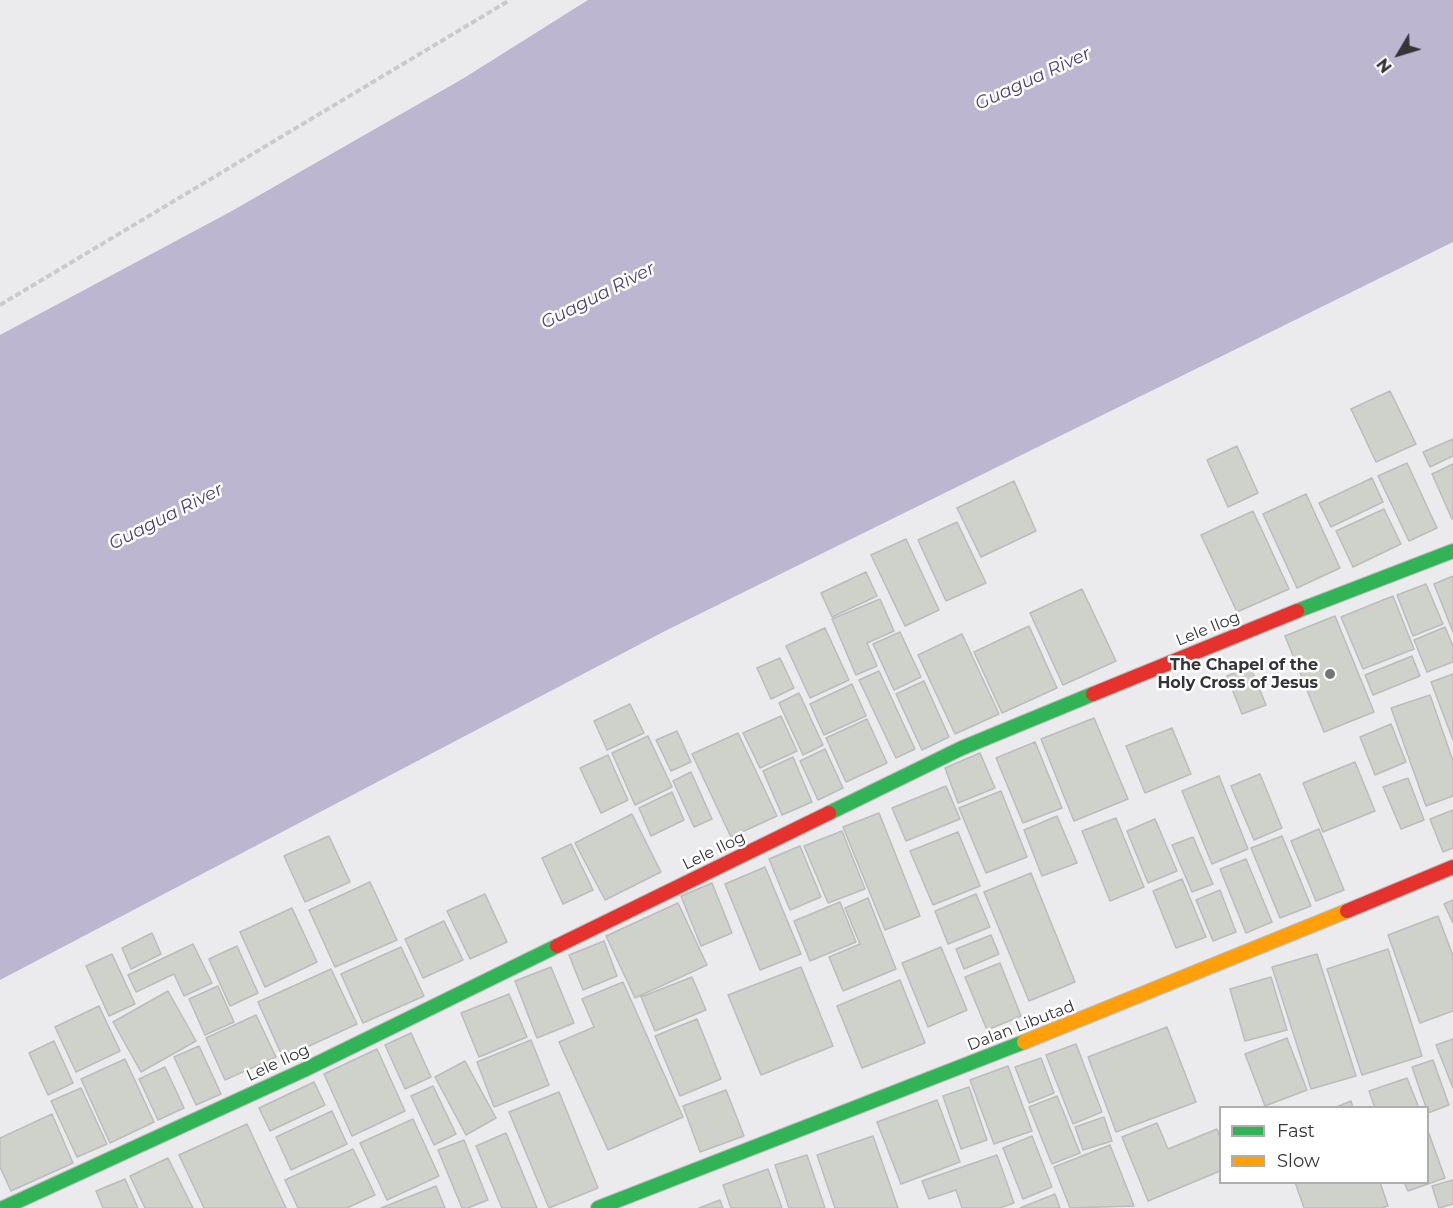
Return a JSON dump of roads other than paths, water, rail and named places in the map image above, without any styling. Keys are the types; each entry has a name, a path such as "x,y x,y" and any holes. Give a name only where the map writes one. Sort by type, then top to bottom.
{"street":[{"name":"Lele Ilog","path":"3,1208 304,1070 963,748 1310,605 1453,551"},
{"name":"Dalan Libutad","path":"598,1208 1148,994 1453,867"}],"water":[{"name":"Guagua River","path":"588,0 1453,0 1453,242 665,631 0,980 0,335 230,212 464,78"}],"place":[{"name":"The Chapel of the Holy Cross of Jesus","path":"1330,674"}]}
